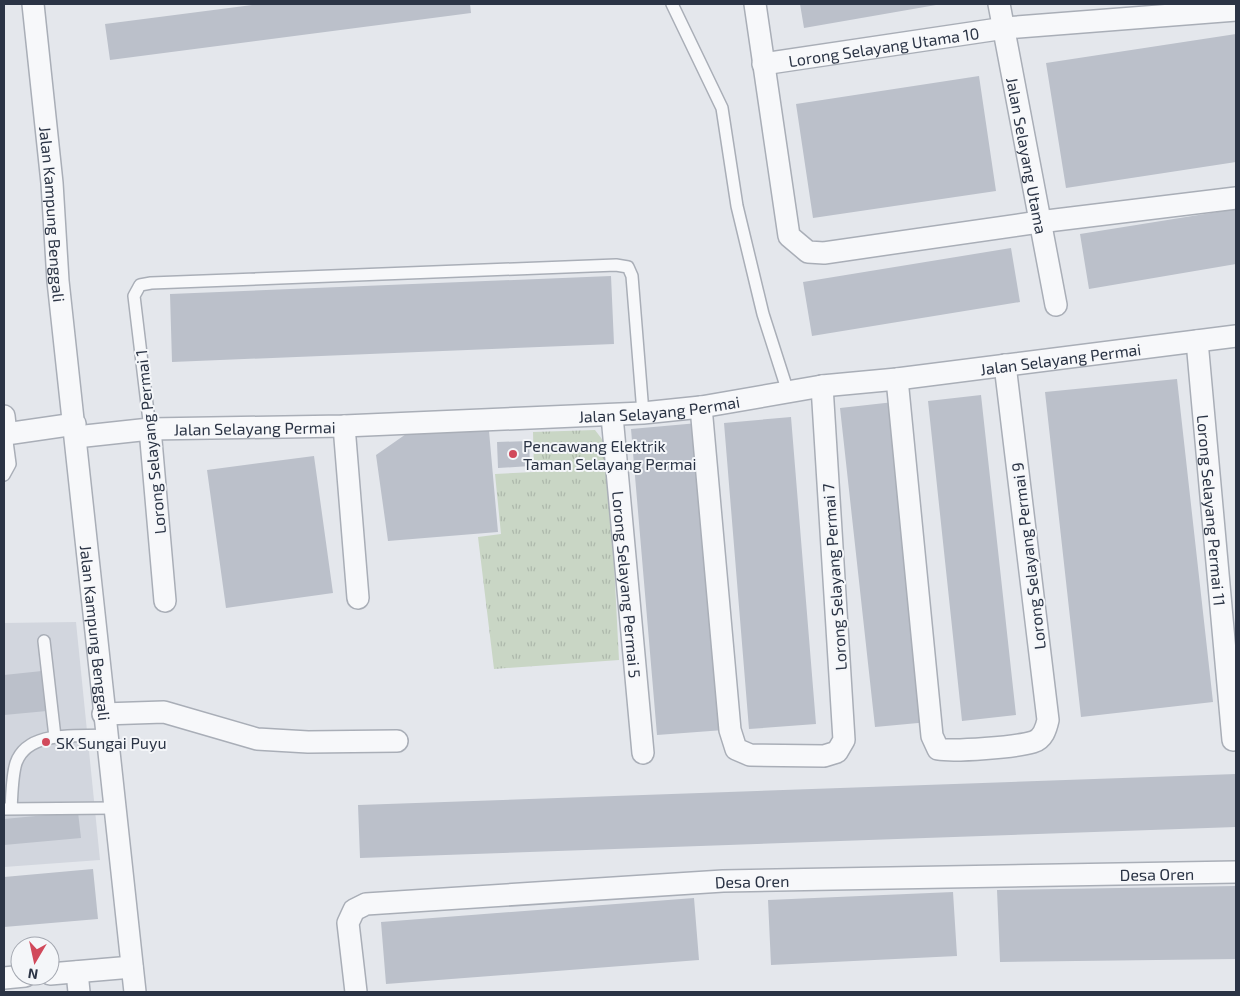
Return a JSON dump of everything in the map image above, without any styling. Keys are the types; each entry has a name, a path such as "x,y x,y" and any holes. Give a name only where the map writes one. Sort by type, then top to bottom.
{"street":[{"name":"Jalan Kampung Benggali","path":"33,4 52,183 58,281 76,430 113,808 135,992"},
{"path":"755,4 789,236 808,252 824,253 1040,222 1236,198"},
{"name":"Jalan Selayang Utama","path":"999,4 1056,305"},
{"name":"Lorong Selayang Utama 10","path":"763,64 1004,28 1236,10"},
{"name":"Jalan Selayang Permai","path":"76,430 344,426 612,416 701,407 822,386 897,379 1236,336"},
{"name":"Lorong Selayang Permai 11","path":"1197,341 1233,740"},
{"name":"Lorong Selayang Permai 9","path":"897,379 932,736 938,749 952,752 1035,742 1046,731 1048,720 1005,365"},
{"name":"Lorong Selayang Permai 7","path":"701,407 730,730 736,749 750,755 824,756 837,752 844,740 822,386"},
{"name":"Lorong Selayang Permai 5","path":"612,416 643,753"},
{"path":"5,425 76,430"},
{"path":"344,426 358,598"},
{"name":"Lorong Selayang Permai 1","path":"150,429 165,601"},
{"path":"105,725 164,712 257,739 308,742 397,741"},
{"name":"Desa Oren","path":"356,992 348,923 354,910 366,904 723,880 1236,872"},
{"path":"60,977 78,982 132,967"}],"lane":[{"path":"672,4 722,108 737,206 763,314 788,392"},
{"name":"Lorong Selayang Permai 1","path":"150,429 134,296 140,285 171,282 616,265 628,267 632,276 643,413"},
{"path":"4,475 10,464 5,425"},
{"path":"44,641 55,737"},
{"path":"105,725 32,742 21,752 16,764 7,809 113,808"}],"shaded area":[{"name":"SK Sungai Puyu","path":"76,622 100,860 4,867 4,623"}],"green space":[{"path":"595,430 608,447 619,660 494,669 478,537 501,534 495,474 534,472 533,432"}],"building":[{"path":"260,4 470,4 471,13 110,60 105,24"},
{"path":"800,4 936,4 936,5 804,28"},
{"path":"1236,34 1236,162 1066,188 1046,63"},
{"path":"979,76 996,191 813,218 796,104"},
{"path":"1236,209 1236,264 1089,289 1080,234"},
{"path":"1011,248 1020,302 812,336 803,282"},
{"path":"611,276 614,344 172,362 170,294"},
{"path":"1177,379 1213,702 1081,717 1045,392"},
{"path":"981,395 1016,715 962,721 928,401"},
{"path":"894,402 929,722 875,727 840,408"},
{"path":"791,417 816,724 749,729 724,423"},
{"path":"698,423 724,730 657,735 631,429"},
{"path":"489,431 498,532 388,541 376,455 409,432"},
{"name":"Pencawang Elektrik Taman Selayang Permai","path":"529,441 530,466 498,468 497,442"},
{"path":"314,456 333,593 226,608 207,470"},
{"path":"42,671 47,711 4,715 4,675"},
{"path":"1236,774 1236,827 360,858 358,805"},
{"path":"78,812 81,838 4,845 4,819"},
{"path":"93,869 98,919 4,927 4,877"},
{"path":"1236,886 1236,959 1000,962 997,890"},
{"path":"953,892 957,956 771,965 768,900"},
{"path":"694,898 699,960 386,984 381,922"}],"place":[{"name":"Pencawang Elektrik Taman Selayang Permai","path":"513,454"},
{"name":"SK Sungai Puyu","path":"46,742"}]}
